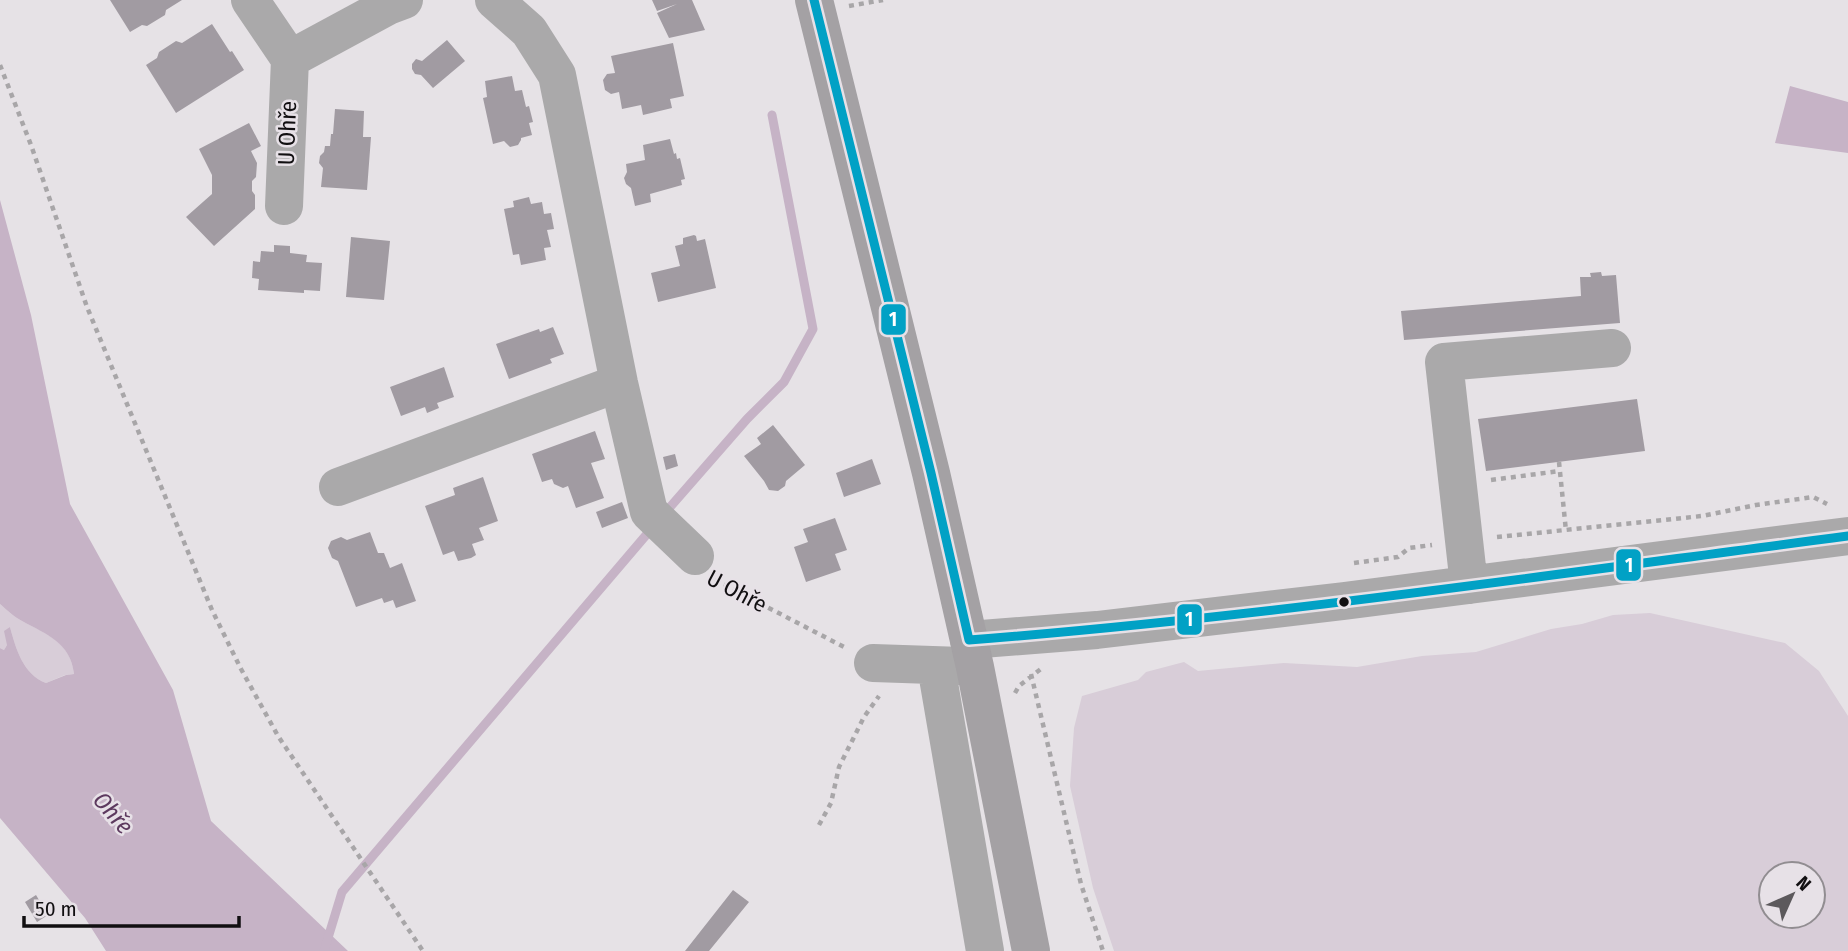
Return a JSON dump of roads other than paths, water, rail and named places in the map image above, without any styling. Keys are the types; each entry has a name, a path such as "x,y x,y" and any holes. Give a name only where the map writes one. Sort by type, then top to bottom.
{"main road":[{"path":"814,0 931,473 972,653 1031,951"}],"street":[{"path":"250,0 290,60 388,6 404,0"},
{"name":"U Ohře","path":"494,0 529,31 557,75 619,383 656,519 695,556"},
{"name":"U Ohře","path":"284,206 290,60"},
{"path":"1469,585 1444,362 1612,348"},
{"path":"338,487 619,383"},
{"path":"985,951 904,664 1097,630 1848,536"}],"water":[{"path":"1790,86 1848,102 1848,153 1775,143"},
{"name":"Ohře","path":"0,200 31,315 70,504 173,690 211,821 348,951 106,951 85,918 0,818 0,648 4,650 7,645 4,631 10,627 22,660 38,679 46,683 74,674 72,663 63,647 48,635 16,618 0,604"}],"waterway":[{"path":"664,514 747,419 784,382 813,329 772,115"},
{"path":"324,951 342,892 653,527"}]}
